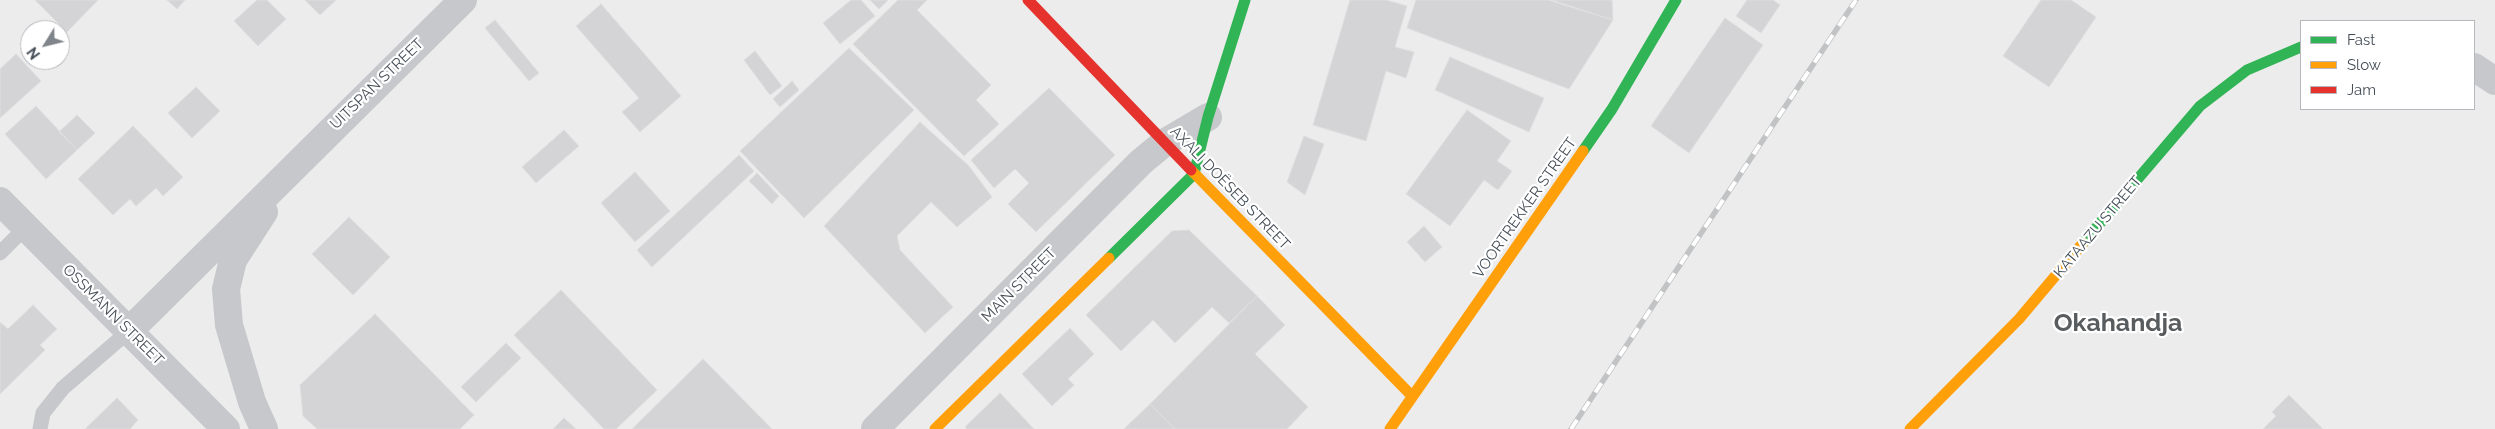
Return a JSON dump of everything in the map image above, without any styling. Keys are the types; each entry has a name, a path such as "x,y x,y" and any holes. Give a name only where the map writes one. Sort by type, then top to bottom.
{"street":[{"name":"UITSPAN STREET","path":"129,331 291,168 463,0"},
{"name":"AXALI DOËSEB STREET","path":"1028,0 1194,174 1412,396"},
{"path":"935,429 1194,174 1208,116 1245,0"},
{"name":"VOORTREKKER STREET","path":"1390,429 1612,109 1676,0"},
{"name":"KATAAZU STREET","path":"1910,429 2019,319 2200,106 2247,70 2300,47"},
{"path":"2475,68 2495,81"},
{"name":"MAIN STREET","path":"875,429 1141,162 1164,142 1208,116"},
{"name":"UITSPAN STREET","path":"264,429 252,402 229,326 226,289 233,260 291,168"},
{"name":"OSSMANN STREET","path":"0,201 226,429"}],"lane":[{"path":"0,253 26,227"},
{"path":"40,429 43,413 63,388 129,331"}],"building":[{"path":"35,0 98,0 70,29 70,20 55,20"},
{"path":"167,0 185,0 177,9"},
{"path":"257,0 267,0 286,19 258,46 234,21"},
{"path":"305,0 336,0 320,15"},
{"path":"851,0 861,0 875,16 840,44 823,23"},
{"path":"870,0 888,0 879,9"},
{"path":"898,0 927,0 917,10 991,85 976,100 999,124 964,156 853,44"},
{"path":"1350,0 1386,0 1407,6 1395,47 1414,52 1406,78 1386,71 1366,141 1313,125"},
{"path":"1416,0 1548,0 1613,20 1569,89 1407,28"},
{"path":"1552,0 1612,0 1613,20"},
{"path":"1747,0 1773,0 1780,5 1761,33 1736,16"},
{"path":"2041,0 2071,0 2096,17 2049,87 2003,56"},
{"path":"601,4 681,96 640,132 622,112 639,98 576,26"},
{"path":"1725,18 1763,45 1689,153 1651,126"},
{"path":"495,20 539,73 529,81 485,28"},
{"path":"849,48 914,110 804,218 740,151"},
{"path":"755,51 782,86 770,95 744,60"},
{"path":"16,54 20,58 20,70 31,70 41,81 0,118 0,69"},
{"path":"1450,57 1544,98 1529,132 1435,90"},
{"path":"792,81 799,90 780,107 773,99"},
{"path":"196,87 220,111 192,138 168,113"},
{"path":"1049,88 1115,155 1036,232 1008,204 1029,183 1015,169 994,188 971,160"},
{"path":"36,106 77,150 46,179 5,134"},
{"path":"1467,110 1511,141 1497,161 1512,171 1498,190 1484,180 1450,226 1406,194"},
{"path":"77,115 95,133 77,150 59,132"},
{"path":"920,122 969,166 992,197 957,227 931,202 897,236 900,250 953,307 925,333 824,226"},
{"path":"133,126 183,177 163,196 156,188 136,206 130,199 113,215 78,179"},
{"path":"564,130 579,146 536,183 522,167"},
{"path":"1304,136 1324,144 1305,195 1287,182"},
{"path":"739,155 754,171 652,267 637,250"},
{"path":"635,172 670,211 635,242 601,203"},
{"path":"757,173 779,196 772,204 749,181"},
{"path":"349,217 390,257 353,295 312,254"},
{"path":"1424,226 1442,247 1425,262 1407,242"},
{"path":"1189,230 1257,296 1229,323 1212,307 1175,343 1153,320 1121,351 1086,315 1172,231"},
{"path":"561,290 657,390 616,429 604,429 514,335"},
{"path":"1257,296 1285,325 1255,354 1308,407 1287,429 1175,429 1150,404"},
{"path":"33,305 57,329 40,345 45,350 0,394 0,322 8,329"},
{"path":"375,314 474,415 460,429 317,429 303,416 300,385"},
{"path":"1070,328 1094,354 1068,379 1074,385 1052,406 1022,374"},
{"path":"506,343 521,358 476,402 461,387"},
{"path":"703,359 772,429 632,429"},
{"path":"1000,393 1034,429 967,429 965,427"},
{"path":"2289,395 2323,429 2263,429 2276,416 2272,412"},
{"path":"117,398 138,420 130,429 85,429"},
{"path":"1150,404 1175,429 1124,429"},
{"path":"564,418 576,429 553,429"}],"railway":[{"path":"1571,429 1856,0"}],"traffic: fast":[{"path":"1109,258 1194,174 1208,117 1245,0"},
{"path":"1583,151 1612,109 1676,0"},
{"path":"2083,243 2200,106 2247,70 2300,47"}],"traffic: slow":[{"path":"1390,429 1583,151"},
{"path":"1191,170 1412,396"},
{"path":"1910,429 2019,319 2083,243"},
{"path":"935,429 1109,258"}],"traffic: jam":[{"path":"1028,0 1191,170"}],"district":[{"name":"Okahandja","path":"2118,323"}]}
